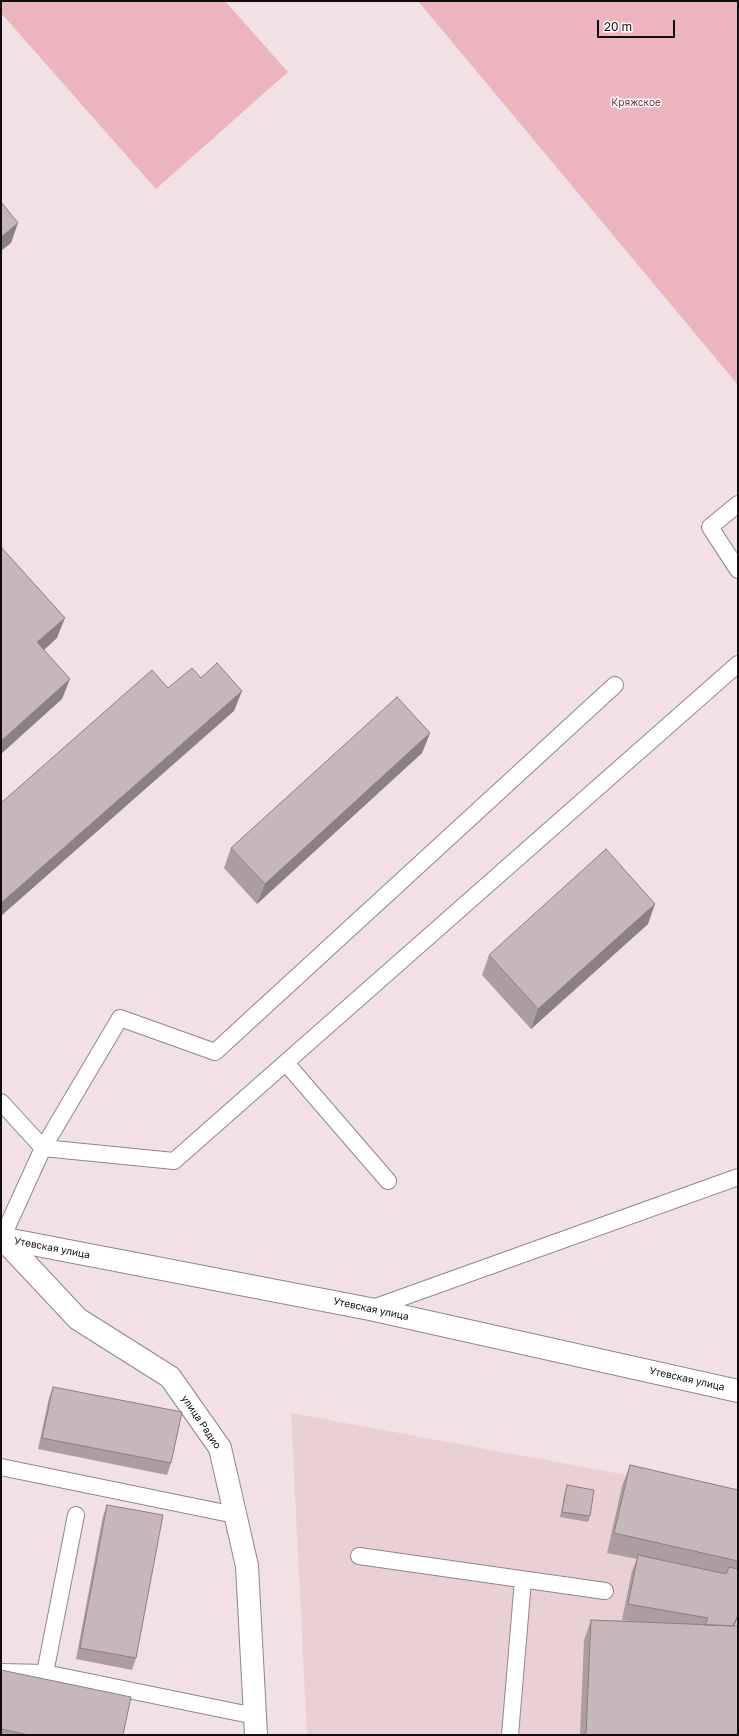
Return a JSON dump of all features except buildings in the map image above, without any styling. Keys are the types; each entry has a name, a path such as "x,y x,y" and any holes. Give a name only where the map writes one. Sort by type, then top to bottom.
{"main road":[{"name":"Утевская улица","path":"1,1242 370,1309 738,1390"},
{"name":"улица Радио","path":"1,1242 78,1319 170,1377 220,1448 247,1566 255,1725"}],"lane":[{"path":"738,504 710,527 738,570"},
{"path":"1,1102 43,1148 174,1161 738,664"},
{"path":"1,1242 43,1148 120,1018 215,1052 615,685"},
{"path":"286,1063 388,1181"},
{"path":"370,1309 738,1178"},
{"path":"1,1467 235,1514"},
{"path":"45,1673 76,1515"},
{"path":"358,1556 605,1591"},
{"path":"510,1735 523,1580"},
{"path":"1,1672 45,1673 255,1725"}],"shaded area":[{"path":"291,1413 659,1481 738,1500 738,1735 307,1735"}],"green space":[{"path":"1,1 225,1 288,72 156,189 1,13"},
{"name":"Кряжское","path":"418,1 738,1 738,385"}]}
